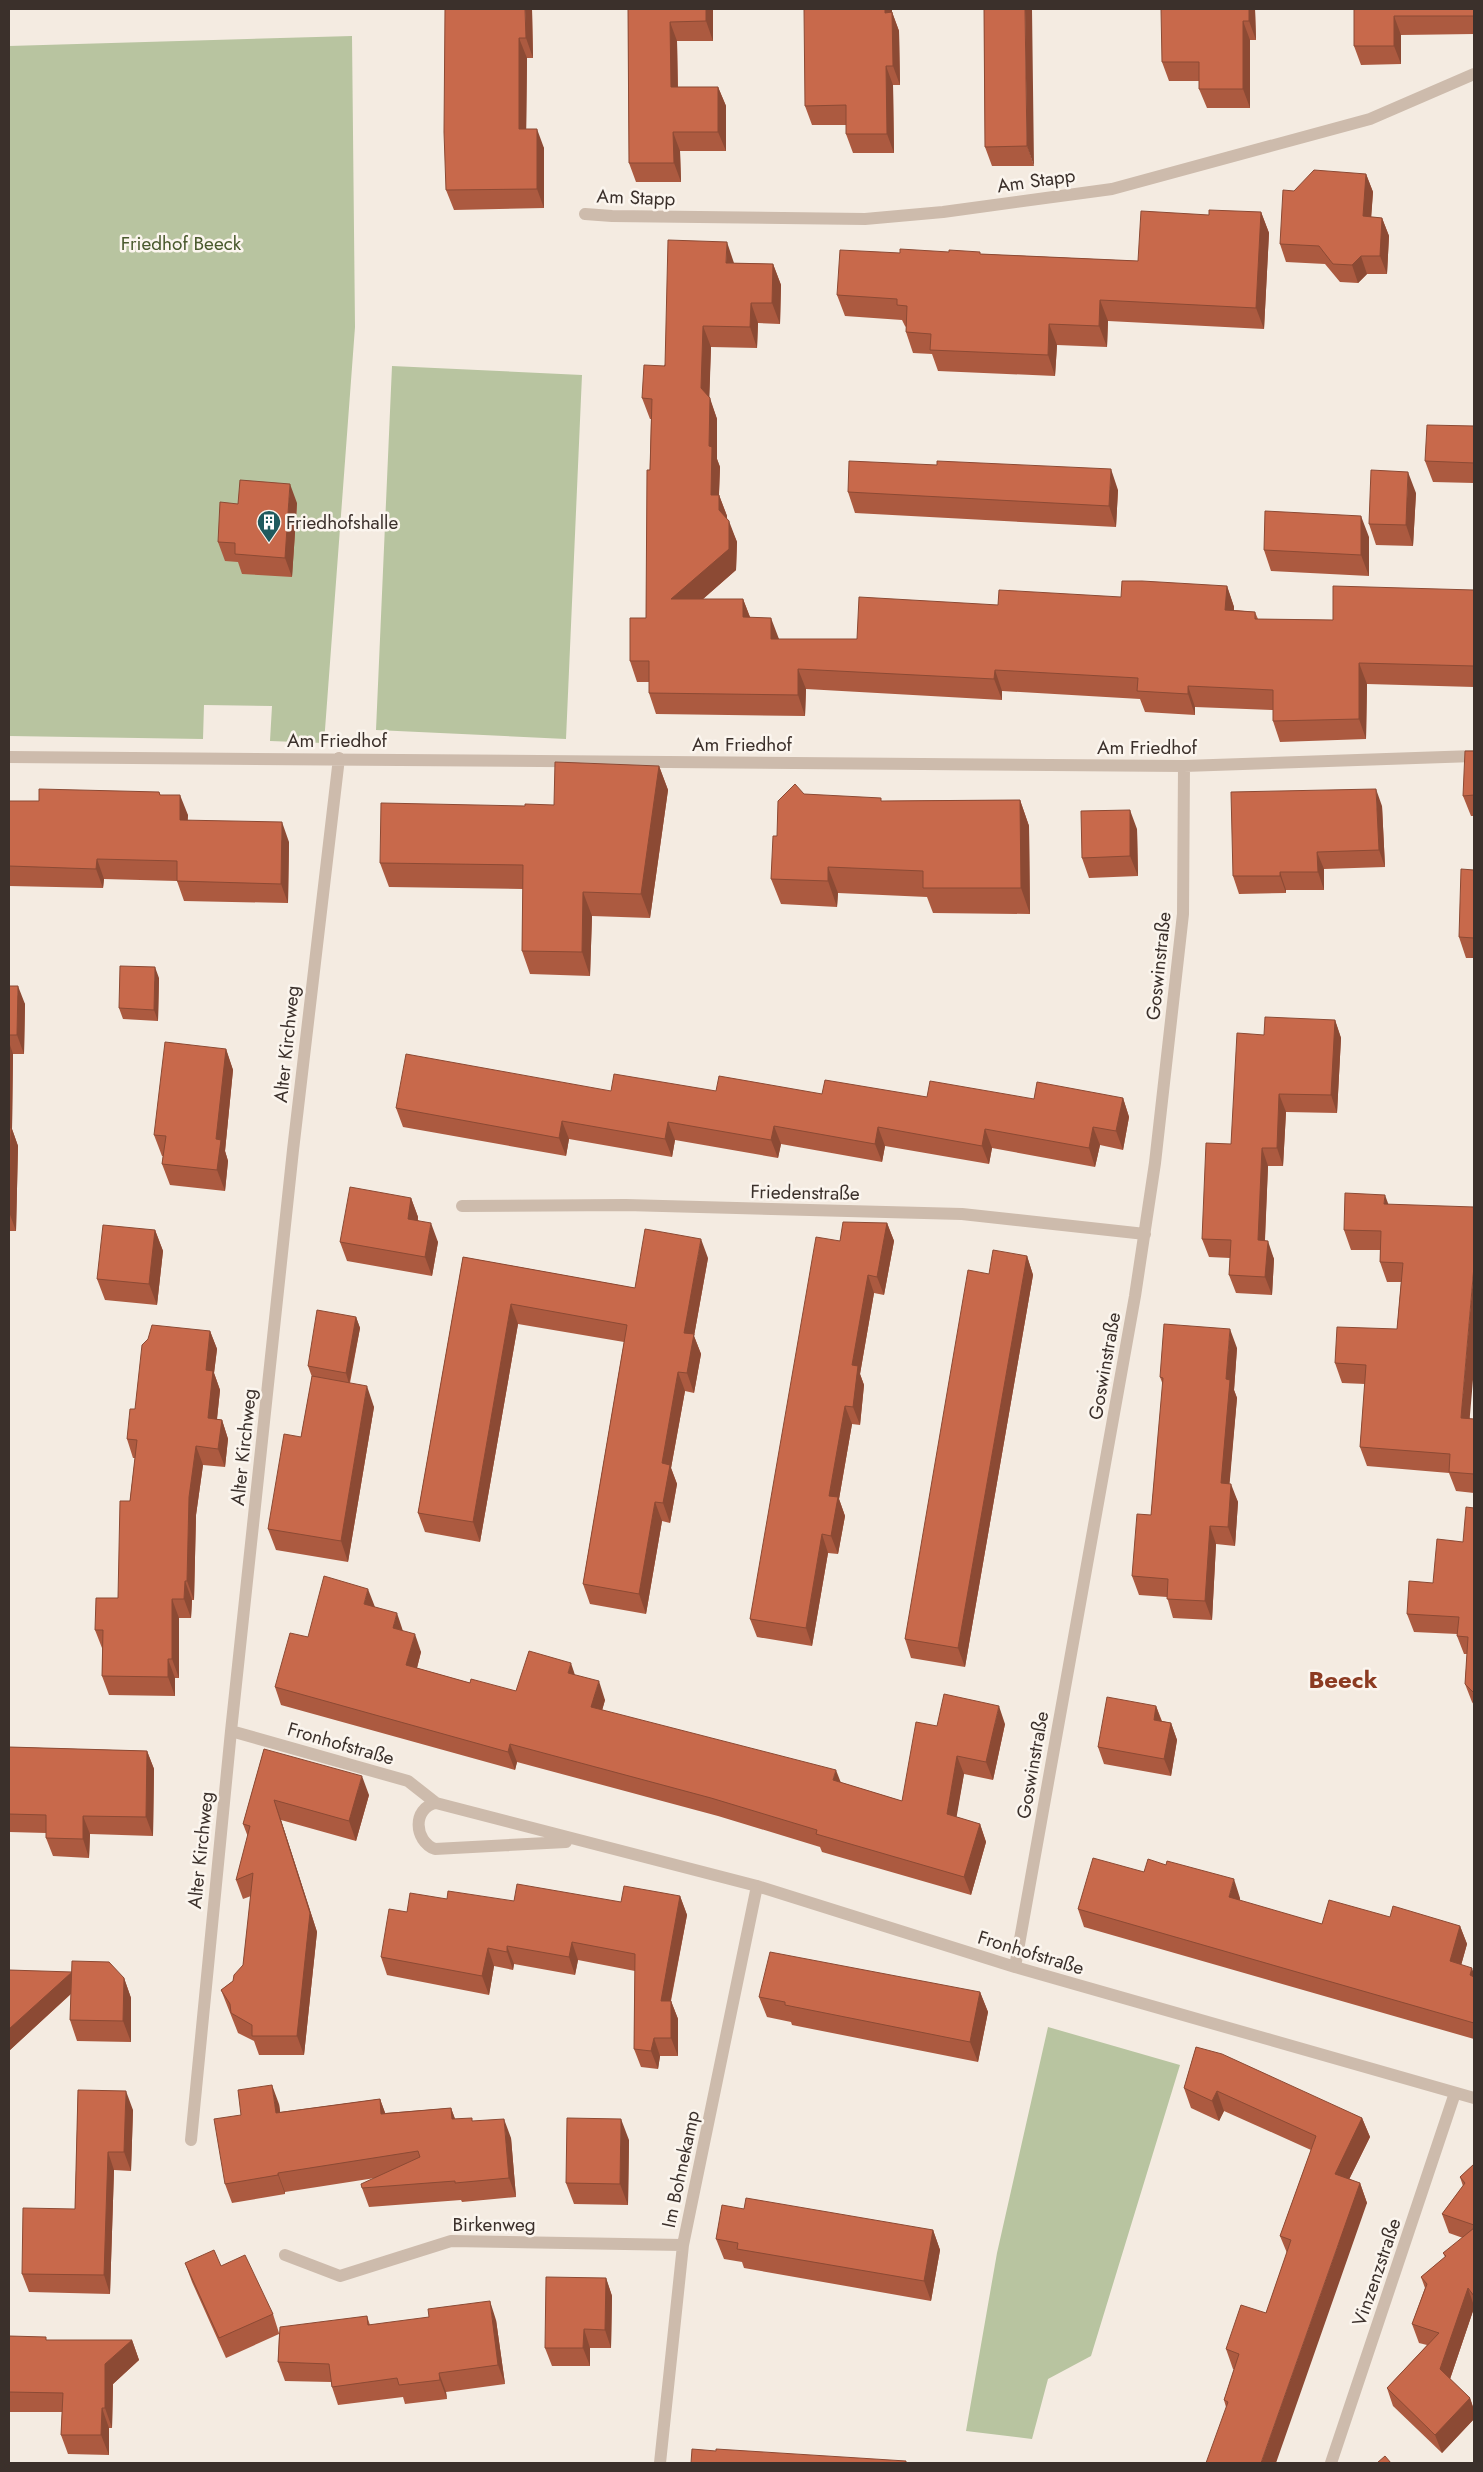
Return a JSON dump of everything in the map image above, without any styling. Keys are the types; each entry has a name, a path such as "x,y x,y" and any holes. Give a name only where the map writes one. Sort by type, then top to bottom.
{"street":[{"name":"Am Stapp","path":"585,214 612,216 865,219 942,212 1112,188 1370,119 1474,74"},
{"name":"Am Friedhof","path":"9,757 339,758 592,762 1184,766 1474,756"},
{"name":"Alter Kirchweg","path":"191,2140 231,1731 292,1150 339,758"},
{"name":"Goswinstraße","path":"1015,1967 1156,1163 1182,914 1184,766"},
{"name":"Friedenstraße","path":"462,1206 626,1206 962,1214 1145,1234"},
{"name":"Fronhofstraße","path":"231,1731 408,1782 436,1803 757,1886 1015,1967 1474,2098"},
{"name":"Fronhofstraße","path":"436,1803 428,1805 422,1810 418,1822 421,1840 435,1849 577,1841"},
{"name":"Im Bohnekamp","path":"660,2463 683,2245 757,1886"},
{"name":"Vinzenzstraße","path":"1331,2463 1456,2093"},
{"name":"Birkenweg","path":"285,2255 340,2276 451,2241 683,2245"}],"green space":[{"name":"Friedhof Beeck","path":"352,36 355,327 324,743 270,741 272,706 204,705 203,739 9,736 9,46"},
{"path":"392,366 582,375 566,739 376,730"},
{"path":"1048,2027 1180,2065 1091,2356 1048,2379 1032,2439 966,2431 997,2253"}],"building":[{"path":"445,9 525,9 526,38 519,38 519,129 537,129 537,189 446,190 444,132"},
{"path":"628,9 706,9 706,21 670,22 671,87 718,87 718,132 673,132 674,163 629,163"},
{"path":"804,9 885,9 885,13 892,12 893,66 886,66 887,134 846,134 846,105 805,106"},
{"path":"984,9 1025,9 1027,146 985,147"},
{"path":"1161,9 1249,9 1249,21 1243,21 1243,89 1199,89 1199,62 1162,62"},
{"path":"1354,9 1474,9 1474,16 1394,16 1394,46 1354,46"},
{"path":"1314,170 1366,174 1363,216 1382,218 1380,256 1361,256 1352,265 1333,264 1319,246 1280,244 1283,190 1294,191"},
{"path":"1209,210 1261,212 1256,308 1100,300 1099,326 1049,324 1048,355 930,350 931,334 906,332 907,306 897,305 897,299 837,295 840,250 900,253 900,249 949,252 949,250 980,252 980,254 1138,261 1141,211 1209,215"},
{"path":"668,240 727,242 726,263 773,264 772,303 751,303 750,327 703,326 701,388 710,398 711,495 719,495 719,510 729,521 729,549 671,599 743,599 743,617 771,618 771,639 857,639 859,597 998,605 999,590 1121,597 1122,581 1142,581 1227,586 1225,610 1255,612 1255,619 1333,620 1333,586 1474,590 1474,666 1359,663 1359,719 1273,721 1273,690 1188,686 1188,694 1137,691 1138,678 995,670 994,679 798,669 798,695 649,693 649,661 630,661 630,618 646,618 647,470 650,470 652,399 642,398 644,365 665,366"},
{"path":"1427,425 1474,426 1474,463 1425,461"},
{"path":"849,461 937,465 937,461 1111,469 1109,506 848,492"},
{"path":"1371,470 1408,472 1406,525 1369,524"},
{"path":"240,480 290,484 285,558 235,554 235,543 218,542 220,502 238,504"},
{"path":"1265,511 1361,516 1361,555 1264,550"},
{"path":"1465,751 1474,751 1474,795 1463,796"},
{"path":"555,762 659,766 641,894 583,892 582,952 522,951 523,865 380,863 381,803 554,805"},
{"path":"795,784 804,794 881,798 881,801 1020,800 1021,888 923,888 923,871 828,867 828,881 771,879 773,836 777,836 778,801"},
{"path":"39,789 159,792 160,795 180,795 180,820 282,822 281,884 177,881 177,861 97,859 96,869 9,866 9,801 39,801"},
{"path":"1376,789 1379,850 1317,852 1318,872 1280,872 1280,876 1233,876 1231,792"},
{"path":"1130,810 1130,856 1082,858 1081,811"},
{"path":"1461,869 1474,870 1474,938 1459,937"},
{"path":"120,966 155,967 154,1010 119,1008"},
{"path":"9,986 18,986 17,1035 9,1035"},
{"path":"1265,1017 1335,1020 1331,1095 1279,1094 1277,1148 1262,1148 1258,1240 1268,1241 1265,1277 1229,1275 1231,1240 1202,1239 1206,1143 1231,1144 1237,1033 1264,1035"},
{"path":"165,1042 226,1049 216,1139 221,1140 217,1170 162,1164 166,1136 154,1135"},
{"path":"406,1054 611,1091 614,1074 716,1091 719,1076 822,1094 825,1080 927,1097 930,1081 1034,1099 1037,1082 1123,1098 1116,1131 1093,1127 1089,1148 985,1129 982,1146 878,1127 875,1144 774,1126 771,1140 668,1122 665,1139 562,1121 559,1138 396,1108"},
{"path":"9,1128 11,1128 9,1212"},
{"path":"350,1187 411,1198 408,1219 431,1223 425,1257 340,1242"},
{"path":"1345,1193 1385,1195 1384,1204 1474,1207 1474,1266 1461,1418 1474,1419 1474,1474 1449,1472 1450,1454 1360,1447 1366,1365 1335,1363 1337,1327 1397,1329 1403,1263 1380,1262 1381,1231 1344,1230"},
{"path":"843,1222 887,1223 877,1277 868,1275 852,1365 858,1366 853,1407 845,1406 829,1496 838,1497 831,1536 822,1534 806,1628 750,1619 816,1237 840,1241"},
{"path":"103,1225 155,1230 149,1284 97,1279"},
{"path":"645,1229 701,1239 684,1333 694,1334 687,1373 678,1372 662,1463 670,1465 663,1503 655,1502 639,1594 583,1584 627,1325 511,1304 473,1522 418,1513 463,1257 635,1288"},
{"path":"993,1250 1027,1256 958,1648 905,1639 968,1270 989,1274"},
{"path":"317,1310 356,1317 346,1373 308,1366"},
{"path":"1164,1324 1230,1329 1226,1379 1230,1380 1221,1483 1231,1484 1228,1527 1210,1526 1205,1601 1167,1599 1168,1579 1132,1576 1137,1514 1151,1515 1163,1378 1160,1377"},
{"path":"152,1325 210,1331 206,1370 213,1371 208,1418 222,1420 218,1449 196,1446 189,1497 187,1581 185,1581 184,1599 172,1599 172,1659 168,1659 168,1677 102,1676 103,1630 95,1630 96,1598 118,1598 120,1501 130,1501 137,1440 127,1439 130,1409 135,1409 142,1345 148,1339"},
{"path":"312,1376 367,1386 341,1541 268,1529 284,1434 301,1437"},
{"path":"1466,1507 1474,1508 1474,1693 1465,1684 1468,1637 1457,1636 1459,1617 1407,1614 1409,1581 1433,1583 1437,1539 1463,1542"},
{"path":"324,1576 368,1589 364,1604 397,1613 393,1628 415,1634 406,1665 470,1683 471,1679 516,1691 529,1651 571,1663 568,1673 599,1681 591,1707 836,1770 833,1780 902,1801 916,1722 937,1726 944,1694 999,1706 986,1762 957,1756 947,1814 980,1824 964,1877 816,1834 817,1830 711,1798 510,1744 508,1752 275,1687 290,1633 308,1637"},
{"path":"1107,1697 1156,1706 1154,1720 1171,1723 1164,1759 1098,1747"},
{"path":"9,1747 147,1751 146,1817 83,1816 83,1839 46,1838 46,1815 9,1814"},
{"path":"264,1749 362,1776 349,1821 274,1800 310,1913 297,2036 252,2036 252,2025 231,2013 230,2004 221,1990 233,1981 234,1975 243,1965 253,1873 236,1880 250,1826 243,1824"},
{"path":"1093,1858 1144,1872 1148,1859 1166,1865 1167,1861 1234,1879 1229,1897 1322,1924 1329,1900 1390,1917 1393,1906 1460,1926 1450,1961 1472,1968 1470,1975 1474,1977 1474,2023 1078,1909"},
{"path":"517,1884 621,1902 624,1886 680,1896 661,2001 671,2001 671,2038 654,2038 651,2051 634,2049 635,1954 572,1942 569,1957 507,1946 507,1952 488,1948 482,1976 381,1957 389,1909 407,1912 410,1893 447,1899 448,1891 514,1901"},
{"path":"770,1952 980,1992 970,2042 785,2005 785,2002 759,1997"},
{"path":"72,1961 109,1962 124,1978 123,2021 70,2020"},
{"path":"9,1970 72,1972 9,2029"},
{"path":"1196,2047 1222,2054 1362,2118 1335,2174 1360,2183 1261,2463 1206,2463 1228,2402 1224,2400 1239,2354 1226,2349 1241,2305 1266,2313 1291,2240 1280,2236 1316,2136 1217,2091 1212,2101 1184,2088"},
{"path":"272,2085 276,2113 380,2099 381,2114 451,2108 452,2119 472,2118 472,2121 504,2119 509,2178 362,2188 361,2184 420,2157 418,2151 278,2173 278,2175 225,2184 214,2119 241,2115 238,2090"},
{"path":"78,2090 126,2091 124,2152 108,2152 104,2275 22,2274 23,2208 75,2209"},
{"path":"567,2118 621,2119 620,2184 566,2183"},
{"path":"1474,2164 1474,2225 1442,2214 1465,2183 1460,2177"},
{"path":"746,2198 933,2230 924,2281 737,2249 738,2243 716,2239 722,2205 744,2209"},
{"path":"1474,2228 1474,2296 1468,2288 1440,2369 1470,2398 1435,2435 1387,2388 1439,2333 1412,2324 1427,2284 1421,2277 1446,2256 1443,2253"},
{"path":"214,2250 221,2266 245,2255 273,2314 219,2338 185,2263"},
{"path":"546,2277 606,2278 605,2330 584,2329 583,2348 545,2348"},
{"path":"490,2301 498,2365 439,2373 440,2380 399,2385 397,2378 332,2387 329,2364 278,2362 280,2327 367,2316 368,2325 429,2317 428,2309"},
{"path":"9,2336 46,2337 46,2340 132,2340 105,2364 105,2408 102,2408 101,2435 61,2435 63,2393 9,2392"},
{"path":"692,2449 906,2461 906,2463 691,2463"},
{"path":"1385,2456 1391,2463 1377,2463"}],"place":[{"name":"Friedhofshalle","path":"269,543"}],"district":[{"name":"Beeck","path":"1343,1680"}]}
